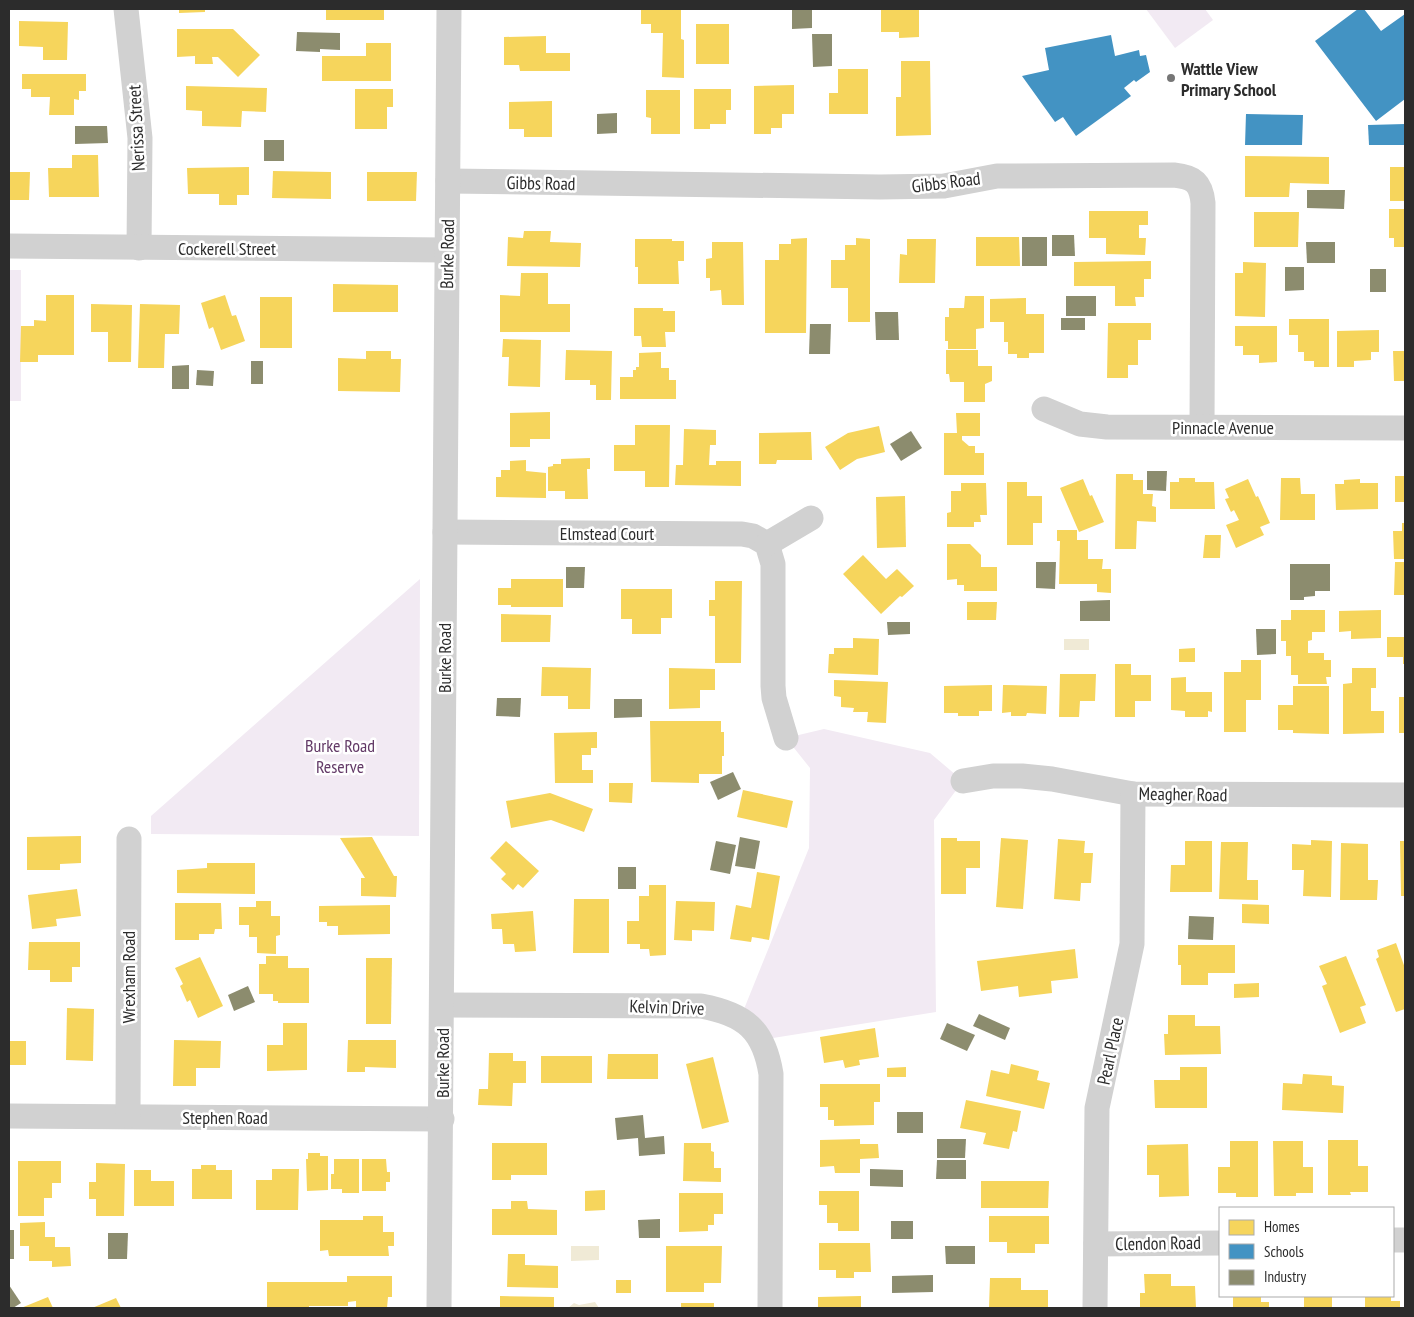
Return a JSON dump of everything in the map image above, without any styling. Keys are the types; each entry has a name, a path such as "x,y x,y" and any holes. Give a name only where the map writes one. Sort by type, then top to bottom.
{"street":[{"name":"Nerissa Street","path":"126,9 140,138 139,248"},
{"name":"Burke Road","path":"439,1308 442,1119 449,9"},
{"name":"Gibbs Road","path":"448,181 880,188 944,186 997,176 1174,175 1190,178 1196,182 1200,190 1202,204 1202,427"},
{"name":"Cockerell Street","path":"9,246 446,250"},
{"name":"Pinnacle Avenue","path":"1044,409 1080,424 1094,426 1405,428"},
{"path":"786,738 774,698 773,564 767,544 811,518"},
{"name":"Elmstead Court","path":"445,532 742,534 753,536 767,544"},
{"name":"Meagher Road","path":"963,781 993,776 1022,776 1052,779 1133,794 1405,795"},
{"name":"Pearl Place","path":"1096,1308 1097,1108 1132,944 1133,794"},
{"name":"Wrexham Road","path":"128,839 128,1116"},
{"name":"Kelvin Drive","path":"442,1005 701,1006 734,1016 753,1029 761,1040 768,1056 771,1074 770,1308"},
{"name":"Stephen Road","path":"9,1116 442,1119"},
{"name":"Clendon Road","path":"1096,1244 1219,1243"}],"green space":[{"path":"1146,9 1205,9 1213,20 1175,48"},
{"path":"9,270 21,270 21,401 9,401"},
{"name":"Burke Road Reserve","path":"420,579 419,836 151,834 151,816"},
{"path":"824,729 930,753 963,781 934,820 936,1012 761,1040 740,1019 809,848 810,768 786,738"}],"shaded area":[{"path":"1064,639 1089,639 1089,650 1064,650"},
{"path":"571,1246 599,1246 599,1260 571,1261"},
{"path":"595,1302 599,1308 568,1308 574,1303 579,1305"}],"building: Homes":[{"path":"179,9 205,9 205,12 179,13"},
{"path":"326,9 384,9 384,20 326,20"},
{"path":"681,9 681,39 684,40 684,78 662,77 663,33 651,33 651,24 641,24 641,10"},
{"path":"881,9 919,9 919,37 899,38 899,32 881,32"},
{"path":"19,21 68,22 67,60 43,60 43,47 19,46"},
{"path":"696,24 729,24 729,64 696,64"},
{"path":"177,29 233,29 260,55 238,77 218,57 212,57 213,64 195,64 195,56 177,57"},
{"path":"546,36 546,53 570,53 570,71 520,71 519,65 504,65 504,37"},
{"path":"366,43 391,43 391,81 322,81 322,56 366,56"},
{"path":"901,61 930,61 931,135 896,136 896,97 901,97"},
{"path":"838,69 868,69 868,114 829,114 829,93 838,93"},
{"path":"22,74 86,74 86,91 79,91 79,100 74,99 74,115 49,115 50,97 31,97 31,89 22,89"},
{"path":"794,85 794,114 782,114 782,128 771,128 771,134 754,134 754,86"},
{"path":"186,86 267,88 266,112 242,111 241,127 202,126 202,111 186,110"},
{"path":"355,89 393,89 393,107 387,107 387,129 355,129"},
{"path":"694,89 731,89 731,110 726,110 726,124 710,124 710,129 694,129"},
{"path":"646,90 680,90 680,134 651,134 651,118 646,117"},
{"path":"552,101 552,137 524,137 524,129 509,129 509,102"},
{"path":"72,155 98,155 99,197 49,197 48,168 72,168"},
{"path":"1245,156 1329,157 1329,184 1290,183 1289,197 1245,197"},
{"path":"249,167 249,195 237,195 237,205 219,205 219,194 188,194 187,168"},
{"path":"1390,167 1405,167 1405,201 1390,201"},
{"path":"273,171 331,172 331,199 272,198"},
{"path":"9,172 30,172 29,200 9,200"},
{"path":"367,172 417,172 416,201 367,201"},
{"path":"1389,209 1405,209 1405,247 1394,247 1394,238 1389,238"},
{"path":"1089,211 1148,211 1148,225 1139,225 1139,238 1146,238 1145,255 1106,254 1106,238 1089,238"},
{"path":"1254,212 1299,212 1298,247 1254,247"},
{"path":"524,231 551,231 550,242 581,243 580,267 507,266 508,237 523,238"},
{"path":"976,237 1019,237 1020,266 976,266"},
{"path":"807,238 806,333 765,333 765,260 779,260 779,244 791,244 791,239"},
{"path":"856,238 870,239 870,322 848,322 848,288 831,288 831,260 845,260 845,245 856,245"},
{"path":"635,239 672,239 672,241 684,241 684,261 678,261 679,284 638,284 638,267 635,267"},
{"path":"907,239 936,239 935,283 899,283 900,254 907,255"},
{"path":"712,242 743,242 744,305 722,305 721,290 710,291 710,278 706,278 706,259 712,258"},
{"path":"1151,261 1151,279 1144,279 1144,297 1135,297 1136,306 1115,306 1115,286 1074,286 1074,262"},
{"path":"1243,262 1266,263 1265,317 1235,316 1235,273 1243,273"},
{"path":"521,273 548,273 548,304 570,304 570,332 500,332 500,295 520,296"},
{"path":"333,284 398,285 398,312 333,312"},
{"path":"46,295 74,295 74,355 38,355 38,362 20,362 21,326 34,326 34,320 46,321"},
{"path":"225,295 232,316 236,315 245,341 221,350 213,327 209,329 201,303"},
{"path":"965,296 984,296 984,328 976,329 976,349 948,349 948,341 945,341 945,317 949,317 949,308 964,308"},
{"path":"260,297 292,297 292,348 260,348"},
{"path":"1026,298 1026,314 1044,314 1044,353 1029,353 1029,358 1017,358 1017,354 1008,354 1008,342 1004,342 1004,322 990,322 990,299"},
{"path":"91,304 132,305 131,362 108,362 108,332 91,332"},
{"path":"140,304 180,305 179,334 165,334 164,368 138,368"},
{"path":"634,308 663,308 663,311 675,311 675,332 665,332 666,347 642,347 641,336 634,336"},
{"path":"1289,319 1329,319 1329,367 1314,367 1314,361 1304,361 1304,352 1298,352 1298,335 1289,335"},
{"path":"1108,323 1151,323 1151,340 1138,340 1138,365 1128,365 1128,378 1107,378"},
{"path":"1235,326 1277,326 1277,362 1259,363 1259,355 1243,355 1243,346 1235,346"},
{"path":"1379,330 1379,352 1371,352 1371,360 1354,361 1354,367 1337,367 1337,331"},
{"path":"503,339 541,340 540,387 508,386 509,357 502,357"},
{"path":"566,350 612,351 611,400 596,400 596,385 590,385 590,380 565,380"},
{"path":"946,350 978,350 978,366 992,366 992,381 985,384 985,402 964,402 964,382 950,382 949,374 946,374"},
{"path":"366,351 391,351 391,359 401,359 400,392 338,391 338,358 366,359"},
{"path":"1393,351 1405,351 1405,381 1394,381"},
{"path":"661,352 661,368 669,368 669,380 676,380 676,399 620,399 620,377 633,377 633,370 639,367 639,353"},
{"path":"550,412 550,439 530,439 530,447 510,447 510,413"},
{"path":"956,413 980,413 980,436 962,436 962,440 969,446 975,446 975,453 984,453 984,475 944,475 944,433 957,433"},
{"path":"635,425 670,425 669,487 645,487 645,471 614,471 614,445 635,445"},
{"path":"879,426 885,452 857,459 840,470 825,447 848,433"},
{"path":"684,429 716,430 716,445 710,445 709,465 716,465 716,461 741,461 741,486 675,485 676,465 683,465"},
{"path":"811,432 812,460 777,460 776,464 759,464 759,433"},
{"path":"590,458 590,469 587,469 588,499 565,499 565,491 548,491 548,467 553,466 553,464 561,464 561,459"},
{"path":"526,460 526,471 546,473 546,498 496,497 496,477 501,477 501,470 510,470 510,461"},
{"path":"1116,474 1133,474 1133,480 1143,480 1143,494 1153,494 1152,506 1156,507 1156,522 1137,521 1136,549 1115,549"},
{"path":"1395,476 1405,476 1405,502 1395,502"},
{"path":"1179,478 1195,478 1195,482 1214,482 1215,509 1170,509 1170,482 1179,482"},
{"path":"1281,478 1300,478 1301,494 1315,494 1315,520 1280,520"},
{"path":"1083,479 1104,522 1079,532 1060,488"},
{"path":"1248,479 1270,523 1260,527 1264,535 1236,548 1226,525 1239,520 1234,510 1231,512 1225,499 1229,498 1225,489"},
{"path":"1360,479 1360,483 1378,483 1378,509 1336,510 1335,484 1344,484 1344,480"},
{"path":"1007,482 1027,482 1027,496 1042,496 1042,523 1033,523 1033,545 1007,545"},
{"path":"961,483 986,483 987,515 980,515 981,522 974,522 974,527 947,527 947,513 951,512 951,491 961,491"},
{"path":"905,496 906,547 877,548 876,497"},
{"path":"1402,523 1405,523 1405,559 1394,559 1393,531 1402,531"},
{"path":"1057,530 1077,530 1077,540 1088,540 1088,559 1103,559 1102,569 1111,569 1111,593 1097,592 1097,584 1059,584 1060,541 1057,541"},
{"path":"1205,535 1221,535 1220,558 1203,558"},
{"path":"947,544 970,544 981,555 981,567 997,567 997,591 964,591 964,585 957,585 957,579 947,580"},
{"path":"863,555 886,579 897,569 914,586 881,614 843,574"},
{"path":"1395,562 1405,562 1405,595 1394,595"},
{"path":"511,579 563,579 563,607 511,607 511,605 498,605 498,588 511,588"},
{"path":"715,581 742,581 741,663 715,663 715,616 709,616 709,600 715,600"},
{"path":"621,589 672,589 672,618 661,618 661,634 632,634 632,619 621,619"},
{"path":"967,602 997,602 996,620 967,620"},
{"path":"1291,610 1325,610 1325,632 1312,632 1312,640 1308,641 1308,653 1324,653 1324,660 1331,660 1331,677 1326,677 1327,684 1298,684 1298,675 1291,675 1291,656 1286,656 1286,641 1281,641 1281,620 1291,620"},
{"path":"1381,610 1381,638 1351,639 1351,631 1339,632 1339,611"},
{"path":"501,614 551,615 550,642 501,642"},
{"path":"1387,637 1405,637 1405,664 1403,664 1403,657 1387,657"},
{"path":"853,638 879,639 878,675 828,673 829,654 834,654 834,648 853,648"},
{"path":"1195,648 1195,662 1179,662 1179,649"},
{"path":"1241,660 1261,660 1261,700 1246,700 1246,732 1224,732 1224,672 1241,672"},
{"path":"1115,664 1131,664 1131,675 1151,675 1151,701 1135,701 1135,717 1115,717"},
{"path":"542,667 591,668 590,709 568,709 568,696 541,696"},
{"path":"669,668 715,669 715,690 700,690 700,708 669,709"},
{"path":"1352,668 1376,668 1376,688 1371,688 1371,711 1384,711 1384,733 1343,734 1343,684 1352,683"},
{"path":"1060,674 1096,674 1095,701 1080,701 1079,717 1059,717"},
{"path":"1186,677 1186,692 1212,692 1212,712 1208,711 1208,717 1185,717 1185,711 1171,710 1171,678"},
{"path":"834,680 888,682 886,723 867,722 868,712 853,712 854,708 841,707 841,697 834,696"},
{"path":"992,685 992,711 979,711 979,716 958,716 958,713 944,713 944,686"},
{"path":"1003,685 1047,686 1046,714 1027,713 1026,716 1011,716 1011,712 1002,713"},
{"path":"1293,686 1329,686 1329,734 1293,733 1293,730 1278,730 1278,705 1293,705"},
{"path":"1399,697 1405,697 1405,733 1399,733"},
{"path":"650,721 721,721 721,732 724,732 722,774 699,774 699,783 651,782"},
{"path":"597,732 597,748 591,748 591,755 582,755 582,770 593,770 593,783 555,783 554,733"},
{"path":"609,783 633,783 632,803 609,802"},
{"path":"743,790 793,801 787,828 737,817"},
{"path":"550,793 593,809 584,832 551,820 511,828 506,801"},
{"path":"81,836 81,863 60,864 60,870 27,870 27,837"},
{"path":"372,837 394,876 397,876 396,897 361,896 361,878 365,878 340,838"},
{"path":"941,838 957,838 957,841 980,841 980,868 966,868 966,894 941,894"},
{"path":"1001,838 1028,840 1023,909 996,907"},
{"path":"1058,839 1085,841 1084,853 1093,853 1091,883 1081,883 1080,901 1054,899"},
{"path":"1311,840 1332,841 1331,897 1303,896 1304,870 1292,870 1292,844 1311,845"},
{"path":"506,841 539,871 523,888 518,884 513,890 501,879 506,874 490,858"},
{"path":"1185,841 1212,841 1212,892 1170,892 1171,865 1185,865"},
{"path":"1400,841 1405,841 1405,896 1401,896"},
{"path":"1221,842 1248,842 1247,880 1258,880 1258,900 1219,899"},
{"path":"1341,843 1368,844 1368,880 1378,880 1377,900 1340,900"},
{"path":"207,863 255,863 255,894 177,893 177,870 207,868"},
{"path":"757,872 780,876 769,940 752,937 751,942 730,939 736,905 751,908"},
{"path":"649,885 666,885 666,955 650,956 649,949 640,949 640,944 627,944 627,921 639,921 639,896 649,896"},
{"path":"77,889 81,916 56,919 57,926 32,929 28,895"},
{"path":"574,899 609,899 609,953 573,953"},
{"path":"256,901 271,901 271,916 280,916 280,935 276,936 276,954 257,953 257,937 249,937 249,925 239,925 239,907 256,907"},
{"path":"676,901 715,902 714,931 692,930 692,941 674,940"},
{"path":"175,903 221,903 222,929 215,929 214,934 199,934 199,940 175,940"},
{"path":"1242,904 1269,905 1269,924 1242,923"},
{"path":"390,905 390,934 338,935 338,926 327,926 327,922 319,922 319,906"},
{"path":"533,911 536,951 515,952 514,944 503,944 502,929 492,929 491,914"},
{"path":"29,942 80,942 80,967 72,967 72,982 50,982 50,970 28,970"},
{"path":"1396,943 1405,968 1405,1009 1396,1012 1376,959 1379,957 1377,950"},
{"path":"1178,945 1235,945 1235,973 1208,973 1208,985 1181,985"},
{"path":"1075,949 1078,978 1051,981 1052,993 1019,997 1018,986 981,991 977,961"},
{"path":"266,956 288,956 288,968 309,968 309,1003 278,1003 278,1001 273,1001 273,994 259,994 259,964 266,964"},
{"path":"1346,956 1366,1005 1360,1007 1366,1023 1340,1033 1322,986 1327,984 1319,966"},
{"path":"200,957 223,1006 198,1018 190,1000 187,1002 180,986 183,984 175,968"},
{"path":"366,958 392,958 391,1024 366,1024"},
{"path":"1259,983 1259,997 1234,998 1234,984"},
{"path":"67,1008 94,1009 93,1061 66,1060"},
{"path":"1168,1015 1195,1015 1195,1026 1220,1026 1221,1054 1165,1055 1164,1034 1168,1034"},
{"path":"283,1023 307,1023 307,1070 267,1071 267,1045 283,1045"},
{"path":"875,1028 879,1057 859,1060 860,1065 845,1068 843,1060 824,1063 820,1037"},
{"path":"174,1040 221,1041 220,1068 196,1068 196,1086 173,1086"},
{"path":"348,1040 396,1040 396,1068 365,1067 365,1072 347,1072"},
{"path":"9,1041 26,1041 26,1065 9,1065"},
{"path":"489,1053 513,1053 513,1061 526,1061 526,1083 513,1083 512,1106 478,1105 479,1089 488,1089"},
{"path":"608,1054 658,1054 658,1079 607,1079"},
{"path":"541,1056 592,1056 592,1083 541,1083"},
{"path":"713,1057 729,1122 702,1129 686,1064"},
{"path":"1011,1064 1039,1071 1037,1080 1050,1083 1044,1109 986,1096 991,1070 1009,1074"},
{"path":"906,1067 906,1077 887,1077 887,1068"},
{"path":"1180,1067 1207,1067 1207,1108 1155,1108 1154,1080 1180,1080"},
{"path":"1303,1074 1332,1076 1332,1085 1344,1086 1343,1113 1282,1110 1283,1083 1302,1084"},
{"path":"820,1084 880,1084 880,1102 874,1102 874,1125 834,1126 834,1120 828,1120 828,1107 820,1107"},
{"path":"966,1100 1021,1111 1017,1132 1013,1131 1009,1149 983,1144 986,1133 960,1128"},
{"path":"860,1139 860,1144 878,1144 879,1158 860,1159 860,1173 835,1173 834,1166 820,1167 820,1140"},
{"path":"1328,1140 1358,1140 1358,1166 1368,1166 1368,1192 1350,1192 1351,1195 1328,1195"},
{"path":"1230,1141 1258,1141 1258,1197 1236,1197 1236,1193 1218,1193 1218,1167 1230,1167"},
{"path":"1273,1141 1303,1141 1303,1167 1313,1167 1313,1193 1296,1193 1296,1196 1274,1196"},
{"path":"492,1143 547,1143 547,1175 511,1175 511,1180 492,1180"},
{"path":"684,1143 711,1143 711,1151 714,1152 714,1168 721,1168 721,1182 683,1181"},
{"path":"1188,1144 1189,1196 1159,1197 1159,1175 1147,1175 1147,1145"},
{"path":"308,1153 320,1153 320,1156 328,1156 328,1190 307,1191 306,1159 308,1159"},
{"path":"334,1159 359,1159 359,1193 342,1193 342,1189 331,1189"},
{"path":"362,1159 386,1159 387,1172 390,1172 390,1182 386,1182 386,1191 362,1191"},
{"path":"18,1161 61,1161 61,1183 52,1183 52,1198 44,1198 44,1216 18,1216"},
{"path":"96,1163 125,1164 124,1216 96,1216 96,1199 89,1199 89,1182 96,1182"},
{"path":"201,1165 216,1165 216,1170 232,1170 232,1199 192,1199 192,1169 201,1169"},
{"path":"272,1169 299,1169 298,1210 256,1210 256,1180 272,1180"},
{"path":"134,1170 151,1170 151,1181 174,1181 174,1206 134,1206"},
{"path":"981,1181 1049,1181 1048,1208 981,1208"},
{"path":"605,1190 605,1210 585,1211 585,1191"},
{"path":"819,1191 859,1191 859,1231 838,1231 838,1223 827,1223 827,1205 819,1205"},
{"path":"679,1193 723,1193 723,1214 714,1214 714,1225 708,1225 708,1231 679,1232"},
{"path":"511,1201 527,1201 528,1209 557,1210 557,1235 492,1235 492,1209 511,1209"},
{"path":"363,1216 383,1216 383,1232 394,1232 394,1246 388,1246 389,1256 329,1256 328,1250 320,1251 320,1220 363,1220"},
{"path":"989,1216 1049,1216 1049,1244 1035,1244 1035,1253 1007,1253 1007,1242 989,1242"},
{"path":"45,1222 45,1237 55,1237 55,1247 70,1247 71,1266 52,1267 52,1261 29,1261 29,1246 20,1246 20,1223"},
{"path":"819,1243 870,1243 871,1272 854,1272 854,1278 836,1278 836,1270 819,1270"},
{"path":"666,1246 722,1246 721,1283 704,1283 704,1292 666,1292"},
{"path":"508,1254 525,1254 525,1265 558,1266 558,1288 507,1287"},
{"path":"1144,1274 1171,1274 1171,1286 1195,1286 1196,1308 1140,1308 1140,1293 1145,1293"},
{"path":"347,1276 392,1276 392,1297 388,1297 387,1308 356,1308 356,1301 348,1302 348,1306 267,1308 267,1282 347,1282"},
{"path":"990,1278 1021,1278 1021,1290 1048,1290 1048,1308 989,1308"},
{"path":"616,1280 631,1280 631,1293 616,1293"},
{"path":"500,1296 554,1297 554,1308 500,1308"},
{"path":"861,1296 861,1308 818,1308 818,1297"},
{"path":"48,1297 53,1308 21,1308"},
{"path":"1233,1297 1261,1297 1261,1302 1269,1302 1269,1308 1233,1308"},
{"path":"1304,1297 1332,1297 1332,1308 1304,1308"},
{"path":"1365,1297 1391,1297 1391,1301 1400,1301 1400,1308 1365,1308"},
{"path":"116,1298 121,1308 92,1308"},
{"path":"681,1303 714,1303 714,1308 681,1308"}],"building: Schools":[{"path":"1358,9 1364,9 1381,31 1405,14 1405,99 1376,121 1315,41"},
{"path":"1111,35 1115,56 1139,50 1140,56 1146,55 1150,72 1136,82 1134,80 1124,88 1131,96 1076,136 1063,117 1055,122 1022,76 1049,70 1045,48"},
{"path":"1246,114 1303,115 1302,145 1245,145"},
{"path":"1405,124 1405,145 1369,145 1368,125"}],"building: Industry":[{"path":"792,9 812,9 812,28 792,29"},
{"path":"297,32 340,33 340,50 320,49 320,52 296,51"},
{"path":"812,34 832,34 832,66 813,67"},
{"path":"617,113 617,133 597,134 597,114"},
{"path":"75,126 107,126 108,143 75,144"},
{"path":"264,140 284,140 284,161 264,161"},
{"path":"1307,190 1345,190 1344,209 1307,208"},
{"path":"1052,235 1074,235 1075,256 1052,256"},
{"path":"1022,237 1047,237 1047,266 1022,266"},
{"path":"1306,242 1335,242 1335,263 1307,263"},
{"path":"1285,267 1304,267 1304,290 1285,291"},
{"path":"1370,269 1386,269 1386,292 1370,292"},
{"path":"1066,296 1096,296 1096,316 1066,316"},
{"path":"875,312 898,312 899,340 876,340"},
{"path":"1061,318 1085,318 1085,330 1061,330"},
{"path":"810,324 831,324 830,354 809,354"},
{"path":"251,361 263,361 263,384 251,384"},
{"path":"189,365 189,389 172,389 172,366"},
{"path":"197,370 214,371 213,386 196,385"},
{"path":"911,431 922,448 901,461 890,444"},
{"path":"1147,471 1167,471 1166,491 1147,490"},
{"path":"1036,562 1056,562 1055,589 1036,588"},
{"path":"1290,564 1330,564 1330,591 1315,591 1315,596 1304,597 1304,600 1290,600"},
{"path":"566,567 585,567 584,588 566,588"},
{"path":"1110,600 1110,621 1080,621 1080,601"},
{"path":"887,622 910,622 910,634 888,635"},
{"path":"1256,629 1276,629 1276,654 1257,655"},
{"path":"497,698 521,698 520,717 496,716"},
{"path":"614,699 642,699 642,717 614,718"},
{"path":"733,772 741,789 718,800 710,782"},
{"path":"740,837 760,841 755,869 735,866"},
{"path":"716,841 736,845 730,874 710,870"},
{"path":"618,867 636,867 636,889 618,889"},
{"path":"1189,916 1214,917 1213,940 1188,939"},
{"path":"248,986 255,1002 234,1011 228,995"},
{"path":"979,1014 1010,1028 1005,1040 973,1026"},
{"path":"947,1023 975,1035 967,1051 940,1039"},
{"path":"897,1112 923,1112 923,1133 897,1133"},
{"path":"643,1115 645,1138 664,1136 665,1154 639,1156 638,1138 617,1140 615,1118"},
{"path":"937,1139 966,1139 965,1158 937,1158"},
{"path":"937,1160 966,1160 966,1179 936,1179"},
{"path":"870,1169 903,1170 903,1187 870,1186"},
{"path":"660,1219 660,1238 639,1238 638,1220"},
{"path":"891,1221 913,1221 913,1239 891,1239"},
{"path":"9,1230 14,1230 14,1259 9,1259"},
{"path":"108,1233 128,1233 127,1259 108,1259"},
{"path":"945,1246 975,1246 975,1264 946,1264"},
{"path":"933,1275 933,1292 892,1293 892,1276"},
{"path":"9,1285 21,1303 13,1308 9,1308"}],"place":[{"name":"Wattle View Primary School","path":"1171,78"}]}
